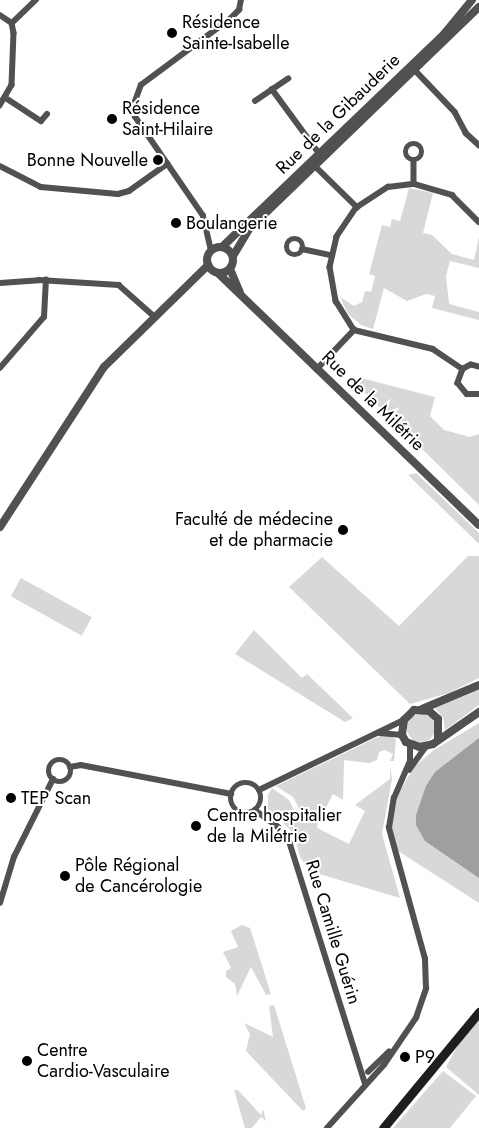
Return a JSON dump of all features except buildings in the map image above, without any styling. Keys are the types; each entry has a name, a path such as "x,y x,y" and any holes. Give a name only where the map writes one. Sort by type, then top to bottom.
{"main road":[{"path":"382,1128 479,1012"}],"street":[{"path":"0,106 6,98 14,78 12,23 36,0"},
{"path":"0,527 104,367 208,265 210,251 203,216 134,116 137,92 151,76 230,19 239,10 241,0"},
{"name":"Rue de la Gibauderie","path":"222,247 313,164 413,68 472,0"},
{"name":"Rue de la Gibauderie","path":"233,256 250,228 313,164 319,153 479,7"},
{"path":"0,15 12,23"},
{"path":"413,68 479,145"},
{"path":"255,101 288,79"},
{"path":"272,90 319,153"},
{"path":"6,98 41,121 48,114"},
{"path":"414,160 414,184"},
{"path":"0,166 41,187 118,194 129,191 167,164"},
{"path":"313,164 357,207"},
{"path":"463,369 433,349 354,330 340,310 333,292 331,255 342,226 357,207 388,187 414,184 452,195 479,222"},
{"path":"208,265 219,274 230,269 233,256 222,247 210,251"},
{"path":"302,249 331,255"},
{"name":"Rue de la Milétrie","path":"230,269 246,299"},
{"name":"Rue de la Milétrie","path":"219,274 479,525"},
{"path":"0,282 46,280 119,285 154,316"},
{"path":"0,368 44,317 46,280"},
{"path":"317,369 354,330"},
{"path":"479,367 471,366 463,369 458,378 460,388 467,394 479,394"},
{"path":"259,790 404,720 410,713 479,685"},
{"path":"422,709 438,719 438,738"},
{"path":"402,780 426,747 479,712"},
{"path":"328,1128 370,1075 398,1044 420,1009 427,978 423,951 390,839 391,807 410,761 410,745 402,735 404,720"},
{"path":"378,733 402,735"},
{"path":"410,745 426,747"},
{"path":"53,778 49,770 54,761 63,760 70,767"},
{"path":"70,767 81,765 231,794"},
{"path":"53,778 66,780 70,767"},
{"path":"0,903 14,857 53,778"},
{"path":"244,783 259,790 260,803 255,810 247,813 238,812 232,804 231,794 236,787 244,783"},
{"name":"Rue Camille Guérin","path":"255,810 278,827 290,843 365,1083"},
{"path":"362,1076 370,1075"}],"shaded area":[{"path":"409,188 433,193 423,233 432,235 452,254 474,260 479,237 479,268 450,261 446,276 449,304 479,312 479,320 432,308 435,296 426,294 407,301 384,288 373,329 361,325 348,314 340,297 354,306 362,302 365,291 371,292 375,276 369,274 382,225 390,227 392,219 400,221"},
{"path":"361,378 435,397 430,416 444,430 470,437 479,434 479,505 359,387"},
{"path":"416,473 479,533 479,544 408,475"},
{"path":"468,556 479,556 479,678 449,693 410,704 289,587 322,557 399,626"},
{"path":"21,578 92,617 82,636 11,596"},
{"path":"254,630 302,678 307,674 353,718 345,722 235,654"},
{"path":"479,690 479,705 445,730 443,717 435,708"},
{"path":"421,714 431,718 435,728 431,738 421,742 411,738 407,728 411,718"},
{"path":"479,723 479,903 395,849 391,832 397,796 414,767 434,750"},
{"path":"380,736 391,736 396,740 394,761 390,761 393,754 385,750 379,752 377,760 369,763 344,760 343,800 333,794 321,817 301,812 293,797 276,786"},
{"path":"479,738 479,878 425,841 416,825 416,815 426,786 435,772"},
{"path":"390,766 392,779 382,834 400,898 316,873 313,876 300,857 294,834 282,821 297,815 318,822 317,828 349,844 365,811 355,805 390,779"},
{"path":"272,788 289,800 294,810 277,818 268,811 268,795"},
{"path":"242,925 250,928 271,994 266,995 251,967 237,996 235,984 226,977 226,971 231,968 223,952 238,947 231,931"},
{"path":"274,1005 306,1108 303,1111 246,1051 250,1034 244,1023 273,1037 269,1006"},
{"path":"479,1018 479,1095 446,1067 462,1038"},
{"path":"443,1071 476,1096 450,1128 393,1128"},
{"path":"234,1090 238,1090 261,1115 263,1109 266,1121 261,1117 252,1128 245,1128"}],"place":[{"name":"Résidence Sainte-Isabelle","path":"172,33"},
{"name":"Résidence Saint-Hilaire","path":"112,119"},
{"name":"Bonne Nouvelle","path":"158,160"},
{"name":"Boulangerie","path":"176,223"},
{"name":"Faculté de médecine et de pharmacie","path":"343,530"},
{"name":"TEP Scan","path":"11,798"},
{"name":"Centre hospitalier de la Milétrie","path":"196,826"},
{"name":"Pôle Régional de Cancérologie","path":"65,876"},
{"name":"P9","path":"405,1057"},
{"name":"Centre Cardio-Vasculaire","path":"27,1061"}]}
